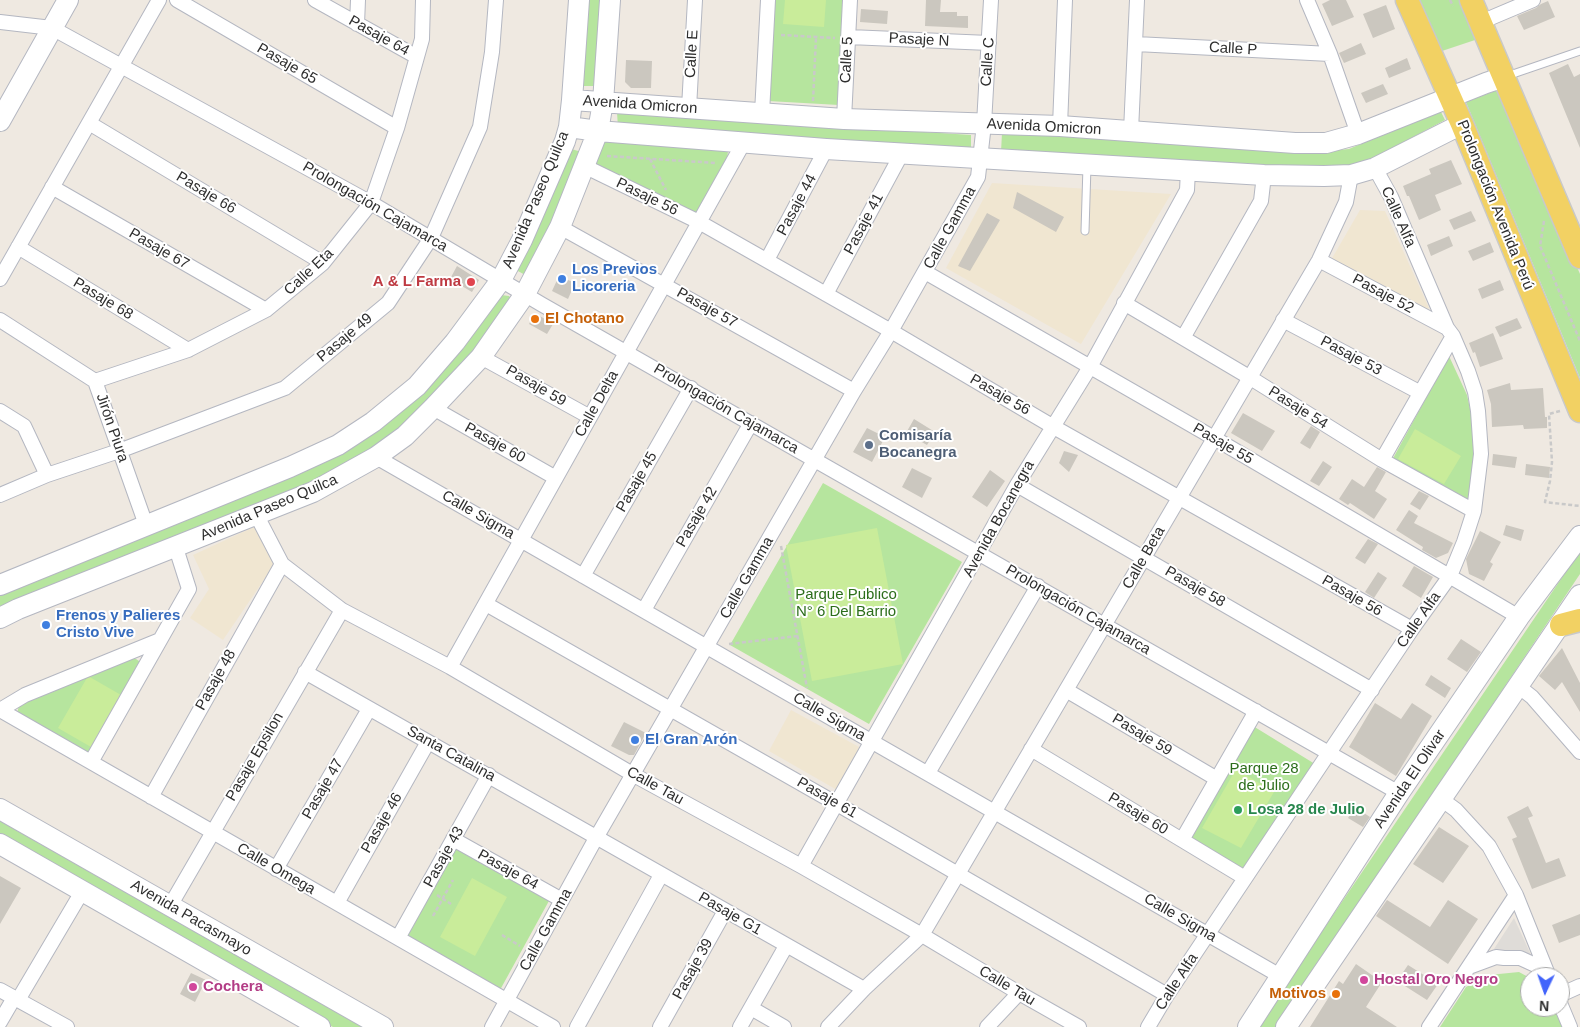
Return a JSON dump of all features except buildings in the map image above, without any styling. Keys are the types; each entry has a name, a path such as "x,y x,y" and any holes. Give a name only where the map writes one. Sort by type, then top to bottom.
{"main road":[{"path":"0,121 68,0"},
{"name":"Avenida Paseo Quilca","path":"0,585 290,468 338,445 373,422 417,386 437,364 501,280 529,224 564,141 572,100 579,0"},
{"name":"Avenida Paseo Quilca","path":"0,618 18,609 257,516 313,492 376,457 405,436 433,408 481,357 525,294 560,227 586,166 598,131 603,102 610,0"},
{"name":"Prolongación Avenida Perú","path":"1407,0 1462,124 1572,410"},
{"path":"1462,4 1481,22 1580,257"},
{"name":"Avenida Omicron","path":"572,100 844,119 1060,126 1295,143 1326,143 1358,134 1504,77"},
{"name":"Avenida Omicron","path":"568,127 826,149 1264,175 1351,175 1375,168 1462,124"},
{"name":"Avenida El Olivar","path":"1248,1027 1399,793 1519,617 1580,536"},
{"path":"1286,1027 1518,686 1571,623 1580,595"},
{"name":"Avenida Pacasmayo","path":"0,809 383,1027"},
{"name":"Avenida Pacasmayo","path":"0,844 320,1027"}],"street":[{"path":"0,278 159,0"},
{"name":"Pasaje 65","path":"177,0 397,128"},
{"name":"Pasaje 64","path":"315,0 417,57"},
{"path":"356,24 358,0"},
{"name":"Calle Eta","path":"95,381 188,350 266,310 324,263 371,203 397,128 422,39 423,0"},
{"name":"Pasaje 49","path":"0,495 47,475 120,451 285,388 388,303 431,238 480,127 492,52 496,0"},
{"name":"Calle E","path":"689,108 694,0"},
{"path":"762,113 768,0"},
{"name":"Calle 5","path":"844,119 850,0"},
{"name":"Calle C","path":"984,124 991,0"},
{"path":"1060,126 1065,0"},
{"path":"1131,131 1137,0"},
{"path":"1307,0 1330,54 1358,134"},
{"path":"1481,22 1533,0"},
{"path":"0,22 52,28"},
{"name":"Prolongación Cajamarca","path":"52,28 371,203 626,352 1399,793"},
{"name":"Pasaje N","path":"849,36 989,43"},
{"name":"Calle P","path":"1136,44 1330,54"},
{"name":"Pasaje 66","path":"89,123 324,263"},
{"name":"Calle Gamma","path":"492,1027 596,838 854,391 892,331 978,177 984,124"},
{"name":"Calle Delta","path":"450,667 744,142"},
{"name":"Pasaje 44","path":"767,260 826,149"},
{"name":"Pasaje 41","path":"826,294 902,153"},
{"name":"Pasaje 56","path":"586,166 699,222 767,260 892,331 1052,426 1412,629"},
{"name":"Calle Alfa","path":"1148,1027 1167,995 1245,878 1412,629 1450,576 1474,511 1481,454 1475,392 1468,371 1391,197 1375,168"},
{"name":"Avenida Bocanegra","path":"802,866 1052,426 1090,367 1187,190 1188,170"},
{"path":"1183,338 1261,201 1264,175"},
{"name":"Calle Beta","path":"828,1027 864,989 922,935 1319,260 1346,202 1351,175"},
{"name":"Pasaje 67","path":"52,187 266,310"},
{"name":"Pasaje 57","path":"560,227 854,391"},
{"name":"Pasaje 68","path":"18,247 188,350"},
{"name":"Pasaje 52","path":"1319,260 1450,332"},
{"name":"Pasaje 55","path":"925,272 1214,438 1519,617"},
{"name":"Pasaje 54","path":"1124,303 1249,377 1382,460 1474,511"},
{"name":"Jirón Piura","path":"0,320 95,381 146,525"},
{"name":"Pasaje 53","path":"1283,320 1419,392"},
{"path":"1382,460 1450,332"},
{"name":"Pasaje 59","path":"481,357 590,417"},
{"name":"Pasaje 45","path":"584,576 691,388"},
{"name":"Pasaje 60","path":"433,408 556,478"},
{"path":"0,411 24,426 47,475"},
{"name":"Pasaje 42","path":"644,610 751,423"},
{"name":"Calle Sigma","path":"376,457 1282,976"},
{"name":"Pasaje 58","path":"1018,485 1372,690"},
{"name":"Calle Tau","path":"257,516 282,564 342,610 450,667 634,775 802,866 1079,1027"},
{"path":"91,762 189,589 176,548"},
{"name":"Pasaje 48","path":"151,797 282,564"},
{"path":"928,773 1038,586"},
{"name":"Pasaje 61","path":"486,604 1167,995"},
{"name":"Pasaje Epsilon","path":"170,906 342,610"},
{"path":"0,710 24,694 160,640"},
{"name":"Santa Catalina","path":"305,672 489,775 596,838"},
{"path":"1518,686 1532,698 1580,752"},
{"name":"Pasaje 59","path":"1066,690 1217,779"},
{"name":"Pasaje 47","path":"276,869 369,709"},
{"name":"Calle Omega","path":"0,710 553,1027"},
{"path":"1182,840 1256,712"},
{"name":"Pasaje 46","path":"337,903 428,742"},
{"name":"Pasaje 60","path":"1031,750 1245,878"},
{"name":"Pasaje 43","path":"398,938 489,775"},
{"path":"1441,799 1456,810 1489,846 1516,895 1545,967"},
{"name":"Pasaje G1","path":"596,838 864,989"},
{"name":"Pasaje 64","path":"454,839 562,900"},
{"path":"576,1027 661,875"},
{"path":"0,1022 83,890"},
{"path":"1429,1027 1516,895"},
{"name":"Pasaje 39","path":"660,1027 725,911"},
{"path":"740,1027 786,946"},
{"path":"1469,968 1496,957 1520,958 1536,967"},
{"path":"0,990 67,1027"},
{"path":"987,1027 1019,993"},
{"path":"751,1008 784,1027"}],"lane":[{"path":"1504,77 1580,51"},
{"path":"1085,231 1087,164"}],"path":[{"path":"1450,0 1462,4"},
{"path":"766,34 836,38 849,36"},
{"path":"812,117 816,37"},
{"path":"607,156 731,164"},
{"path":"650,159 668,192"},
{"path":"1541,213 1545,221 1540,246 1580,341"},
{"path":"1572,410 1549,414 1552,462 1545,502 1580,506"},
{"path":"778,524 811,706"},
{"path":"707,647 798,636"},
{"path":"434,916 453,880"},
{"path":"430,891 451,904"},
{"path":"502,935 520,946"}],"shaded area":[{"path":"992,183 1171,194 1081,344 946,268"},
{"path":"1360,210 1385,211 1429,308 1425,312 1331,260"},
{"path":"256,526 274,565 223,640 190,618 209,589 193,555"},
{"path":"791,710 861,748 837,790 769,751"},
{"path":"1514,918 1531,955 1494,949"}],"green space":[{"path":"584,0 601,0 595,86 580,86"},
{"path":"773,0 844,0 839,105 768,101"},
{"path":"785,0 826,0 824,27 783,24"},
{"path":"1418,0 1461,0 1478,39 1439,52"},
{"path":"1500,89 1580,274 1580,378 1466,102"},
{"path":"1440,110 1445,120 1370,160 1334,170 1001,152 1002,133 1316,152 1349,149"},
{"path":"617,112 971,135 971,148 618,128"},
{"path":"604,139 728,150 727,162 696,219 594,168"},
{"path":"568,148 585,153 529,277 516,270"},
{"path":"501,295 509,296 513,301 469,361 405,429 313,483 0,611 0,591 343,453"},
{"path":"1449,356 1467,395 1471,413 1475,454 1471,501 1467,505 1391,462"},
{"path":"1415,429 1461,456 1444,484 1398,459"},
{"name":"Parque Publico N° 6 Del Barrio","path":"823,483 962,562 869,724 730,645"},
{"path":"877,528 903,664 812,681 786,545"},
{"path":"1580,551 1580,574 1277,1027 1257,1027"},
{"path":"133,657 142,663 90,753 17,713 19,706 27,699"},
{"path":"88,676 121,695 91,747 58,728"},
{"name":"Parque 28 de Julio","path":"1253,726 1315,764 1243,871 1189,839"},
{"name":"Losa 28 de Julio","path":"1236,769 1274,792 1241,848 1202,828"},
{"path":"0,821 362,1027 333,1027 0,838"},
{"path":"454,843 550,899 500,990 403,935"},
{"path":"472,878 507,897 475,956 440,937"},
{"path":"1520,973 1520,1017 1558,1017 1562,1027 1440,1027 1466,987 1489,975"}],"place":[{"name":"Los Previos Licoreria","path":"562,279"},
{"name":"A & L Farma","path":"471,282"},
{"name":"El Chotano","path":"535,319"},
{"name":"Comisaría Bocanegra","path":"869,445"},
{"name":"Frenos y Palieres Cristo Vive","path":"46,625"},
{"name":"El Gran Arón","path":"635,740"},
{"name":"Losa 28 de Julio","path":"1238,810"},
{"name":"Hostal Oro Negro","path":"1364,980"},
{"name":"Cochera","path":"193,987"},
{"name":"Motivos","path":"1336,994"}]}
